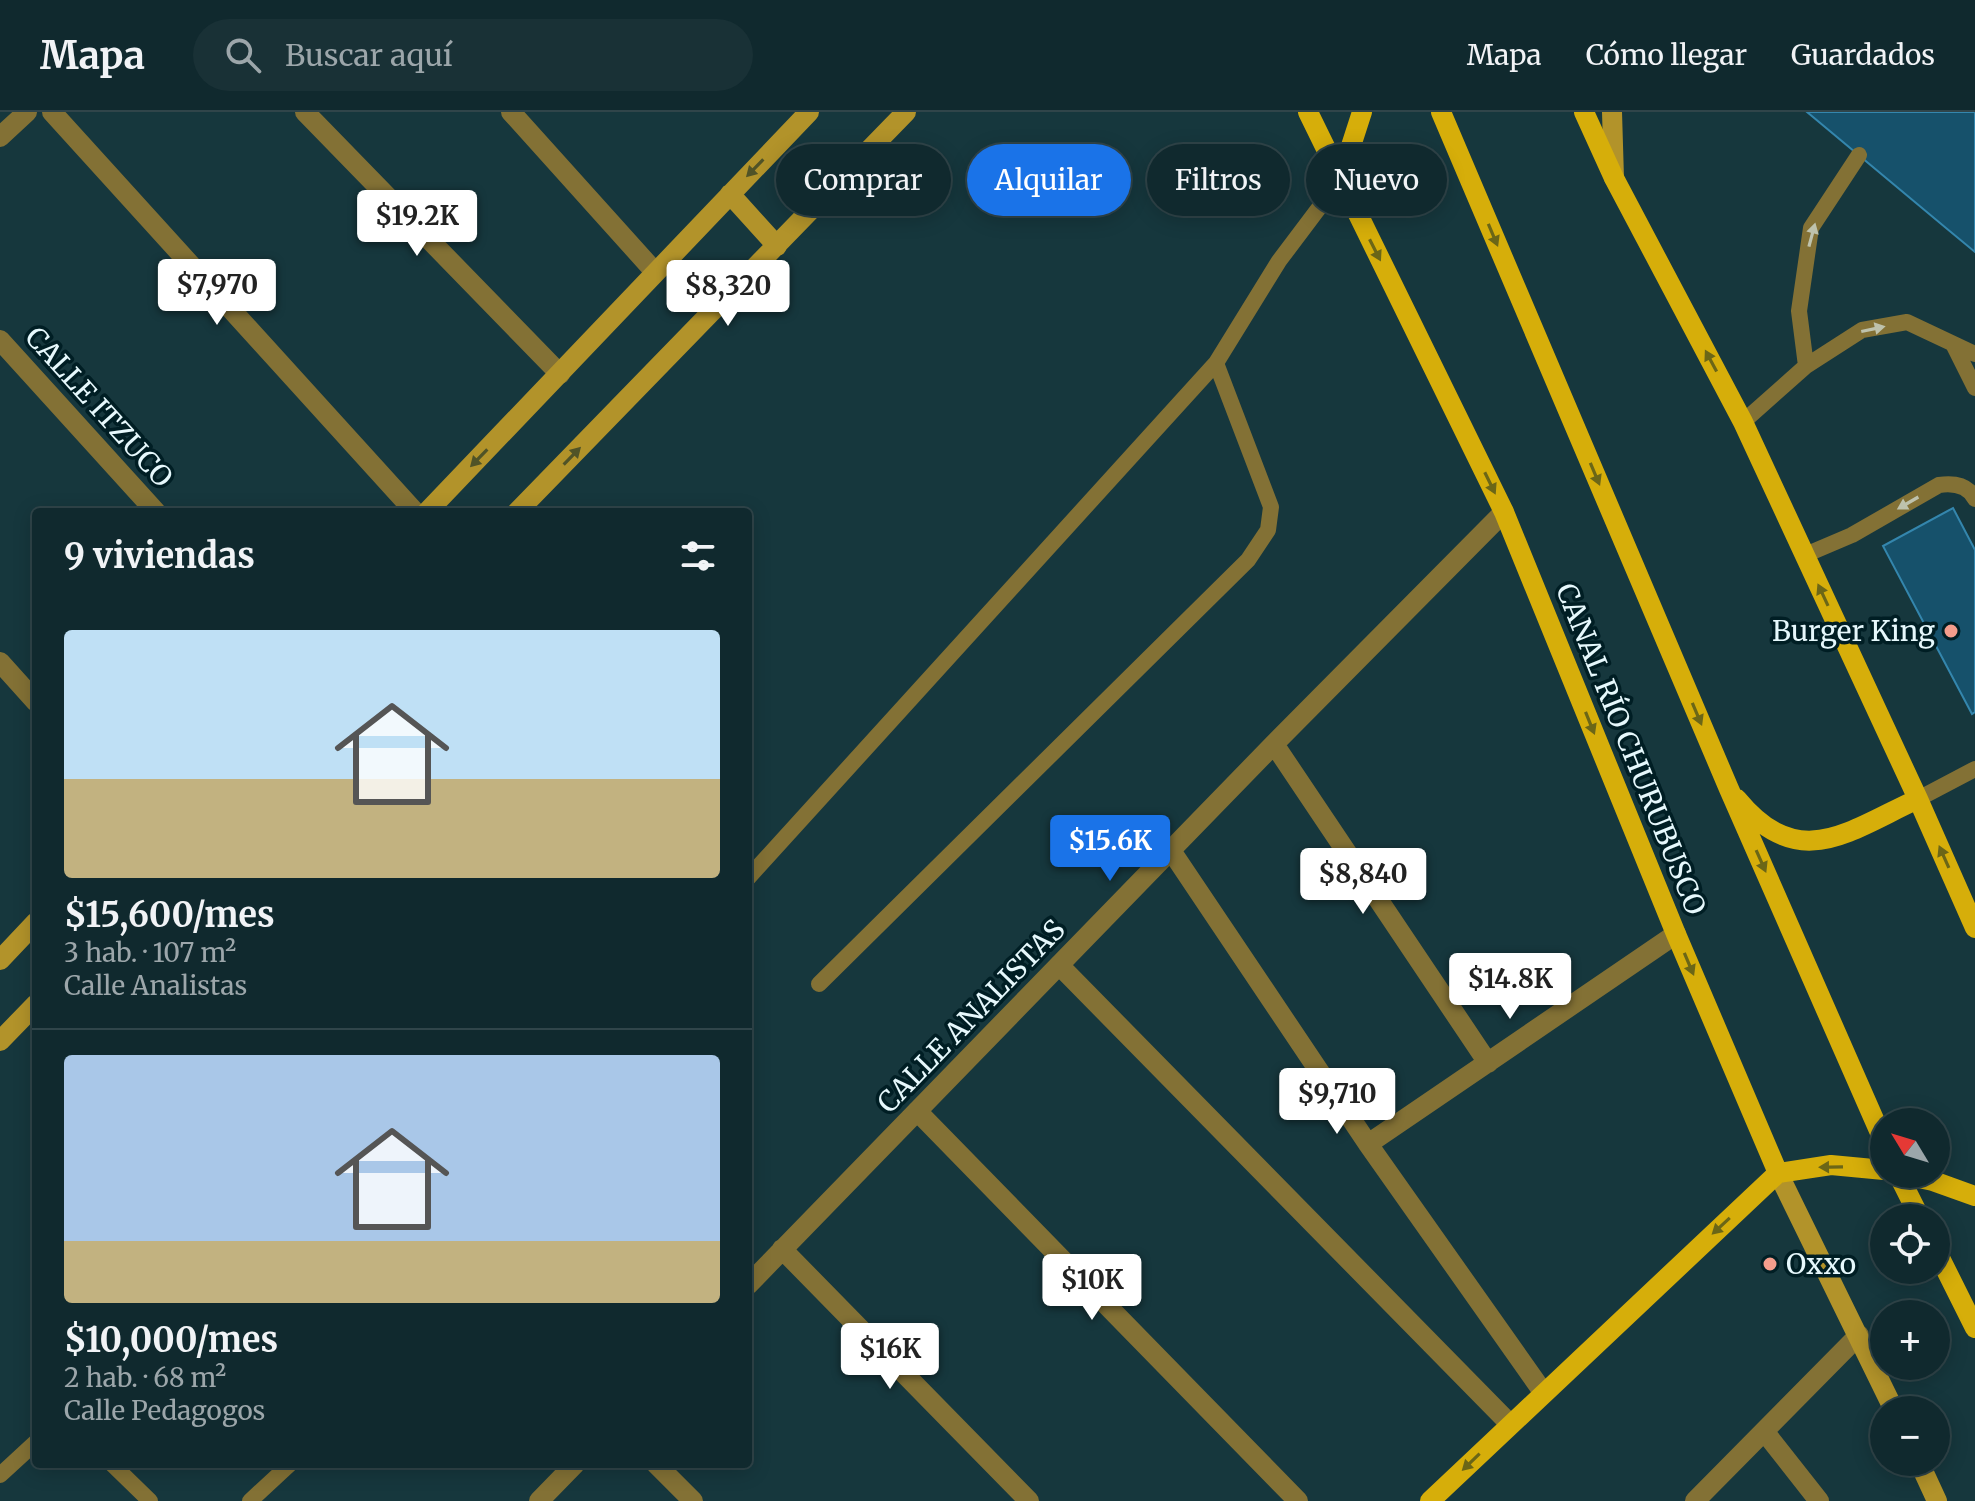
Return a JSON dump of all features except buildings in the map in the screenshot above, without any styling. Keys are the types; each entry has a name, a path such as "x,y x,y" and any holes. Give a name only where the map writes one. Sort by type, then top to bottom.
{"main road":[{"name":"CANAL RÍO CHURUBUSCO","path":"1308,112 1323,144"},
{"path":"1352,144 1362,112"},
{"path":"1441,112 1729,789 1870,1110"},
{"path":"1584,112 1614,178 1743,422 1975,928"},
{"name":"CANAL RÍO CHURUBUSCO","path":"1358,216 1504,512 1676,934 1778,1173"},
{"path":"1729,789 1769,828 1788,840 1810,842 1831,839 1918,799"},
{"path":"1430,1501 1778,1173 1831,1165 1870,1169"},
{"path":"1950,1187 1975,1196"},
{"path":"1950,1278 1975,1328"}],"street":[{"path":"0,137 27,112"},
{"path":"52,112 411,508"},
{"path":"305,112 560,374"},
{"path":"511,112 655,272"},
{"path":"521,508 906,112"},
{"path":"1612,112 1614,178"},
{"path":"431,508 805,114"},
{"path":"730,194 777,246"},
{"name":"CALLE ITZUCO","path":"0,340 152,508"},
{"name":"CALLE ANALISTAS","path":"752,1281 1504,512"},
{"path":"0,662 32,698"},
{"path":"1274,744 1488,1063"},
{"path":"1172,852 1368,1144 1543,1392"},
{"path":"0,960 32,926"},
{"path":"1368,1144 1676,934"},
{"path":"1059,965 1510,1424"},
{"path":"0,1041 32,1008"},
{"path":"917,1111 1298,1501"},
{"name":"CANAL RÍO CHURUBUSCO","path":"1778,1173 1887,1396"},
{"path":"782,1249 1029,1501"},
{"path":"1695,1501 1859,1335"},
{"path":"1764,1431 1819,1501"},
{"path":"539,1501 571,1468"},
{"path":"660,1468 693,1501"},
{"path":"1925,1476 1937,1501"}],"lane":[{"path":"1806,366 1799,311 1811,228 1859,155"},
{"path":"752,874 1216,363 1279,261 1313,216"},
{"path":"1743,422 1806,366 1862,330 1907,322 1975,354"},
{"path":"1953,344 1975,388"},
{"path":"819,984 1248,560 1268,530 1271,507 1216,363"},
{"path":"1805,555 1852,535 1939,485 1955,483 1972,493 1975,499"},
{"path":"1918,799 1975,769"},
{"path":"0,1475 32,1446"},
{"path":"116,1468 150,1501"},
{"path":"250,1501 286,1468"}],"place":[{"name":"Burger King","path":"1951,631"},
{"name":"Oxxo","path":"1770,1264"}]}
